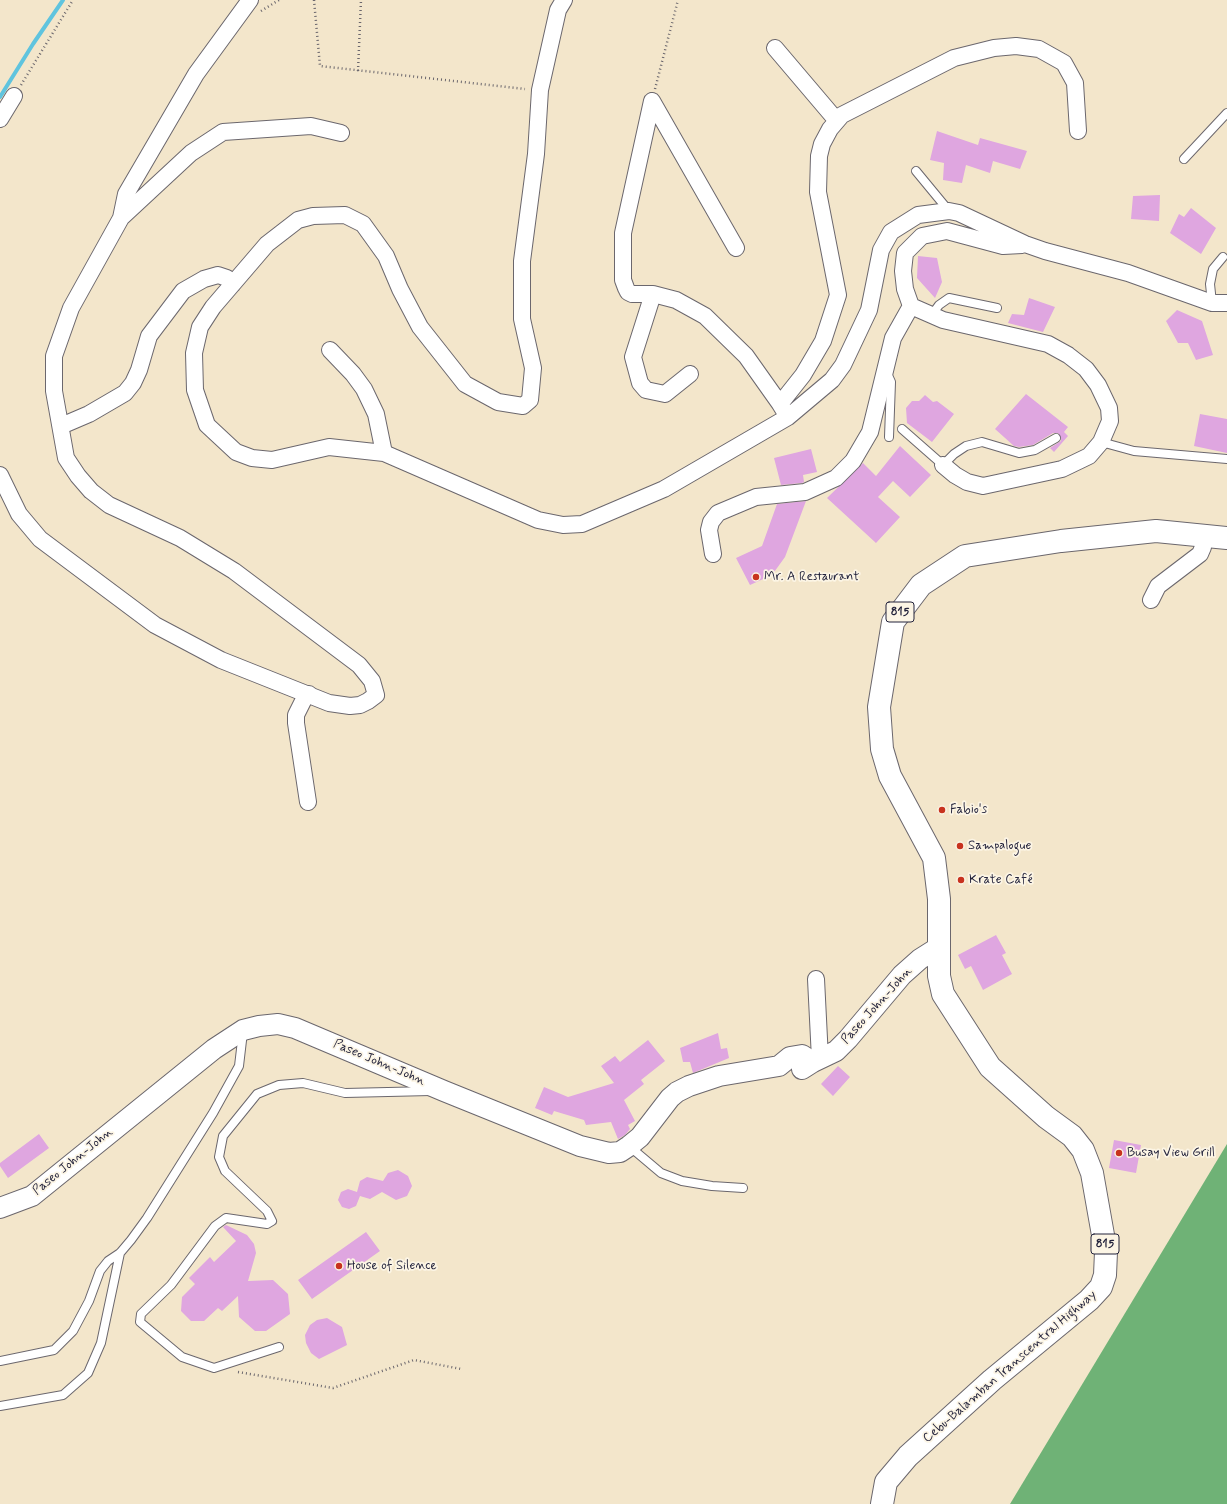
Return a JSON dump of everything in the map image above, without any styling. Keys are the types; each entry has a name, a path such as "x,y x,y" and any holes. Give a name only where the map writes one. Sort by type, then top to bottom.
{"main road":[{"name":"Cebu-Balamban Transcentral Highway","path":"882,1504 886,1482 908,1456 992,1380 1089,1300 1101,1287 1105,1274 1106,1252 1090,1163 1083,1150 1072,1136 1046,1117 990,1067 943,994 939,976 939,899 934,858 890,776 882,749 879,707 893,622 920,585 965,556 1061,541 1156,531 1227,538"}],"street":[{"path":"0,475 20,514 40,539 155,625 221,660 330,703 350,706 360,705 368,702 376,695 372,681 359,665 234,571 180,538 109,505 91,491 78,476 66,458 54,391 54,356 71,308 121,218 126,194 196,74 250,0"},
{"path":"564,0 558,10 540,90 536,154 522,261 522,319 533,368 530,400 522,406 498,402 465,384 420,327 400,289 386,256 363,224 354,218 345,215 313,216 298,220 267,244 213,307 200,327 194,353 195,390 207,425 236,452 252,458 272,460 328,447 384,453 538,520 563,525 582,524 664,489 832,380 843,365 869,310 881,250 891,232 918,215 949,211 960,213 1025,244 1128,273 1220,303"},
{"path":"784,410 823,342 838,295 818,192 819,156 822,144 830,129 842,115 954,58 994,48 1016,46 1039,50 1064,64 1075,83 1078,131"},
{"path":"775,48 836,122"},
{"path":"0,120 14,96"},
{"path":"652,101 736,248"},
{"path":"652,101 623,233 623,280 626,288 628,292 632,294 653,294 676,300 705,316 746,356 784,410"},
{"path":"121,218 191,153 223,132 311,126 342,133"},
{"path":"943,465 955,475 968,482 983,486 1062,469 1089,456 1101,442 1110,421 1109,408 1105,398 1086,369 1068,355 1048,344 943,320 911,306 905,289 903,271 905,253 922,236 947,231 1003,246 1025,244"},
{"path":"61,426 89,414 125,392 133,383 139,370 149,336 183,291 204,278 218,275 226,278 232,284"},
{"path":"653,294 633,358 640,383 646,390 665,394 690,374"},
{"path":"713,554 709,530 711,522 718,513 756,497 805,492 836,478 853,461 870,432 893,338 911,306"},
{"path":"330,350 353,374 364,389 376,414 384,453"},
{"path":"1152,600 1158,586 1200,554 1203,547 1202,535"},
{"path":"308,802 296,715 304,699 309,694"},
{"name":"Paseo John-John","path":"0,1208 32,1196 214,1049 243,1030 259,1026 278,1024 295,1028 444,1091 595,1150 609,1153 620,1152 640,1137 662,1108 677,1092 705,1080 719,1076 779,1066 790,1057 802,1055 817,1060 841,1046 902,975 920,959 938,947"},
{"path":"816,978 817,1060"}],"lane":[{"path":"1184,159 1227,113"},
{"path":"916,171 949,211"},
{"path":"1220,303 1210,284 1213,269 1223,257"},
{"path":"931,316 939,305 949,298 997,308"},
{"path":"885,369 891,382 889,437"},
{"path":"902,429 943,465 954,454 966,446 982,442 1019,453 1036,450 1056,438"},
{"path":"1101,442 1134,451 1227,459"},
{"path":"0,1361 54,1350 66,1340 73,1331 89,1301 100,1271 108,1261 120,1253 147,1218 212,1113 239,1066 243,1030"},
{"path":"279,1347 214,1368 182,1357 140,1322 139,1318 141,1314 171,1285 215,1226 226,1218 267,1224 272,1221 267,1211 225,1171 219,1157 223,1136 256,1094 279,1085 303,1083 345,1094 444,1091"},
{"path":"630,1146 661,1173 682,1181 712,1186 743,1188"},
{"path":"0,1406 63,1395 88,1373 101,1343 120,1253"}],"path":[{"path":"14,96 72,0"},
{"path":"314,0 320,66 540,90"},
{"path":"358,71 361,0"},
{"path":"652,101 678,0"},
{"path":"214,1368 333,1388 414,1360 461,1369"}],"green space":[{"path":"1227,1144 1227,1504 1010,1504"}],"building":[{"path":"937,131 978,145 980,138 1027,151 1020,169 993,161 990,173 966,165 962,183 943,180 944,163 930,160"},
{"path":"1160,195 1159,221 1131,219 1133,196"},
{"path":"1191,208 1216,228 1201,254 1170,233 1179,214 1184,217"},
{"path":"918,256 937,258 942,282 935,298 917,278"},
{"path":"1029,298 1055,307 1043,332 1008,323 1012,314 1024,315"},
{"path":"1177,310 1202,321 1213,355 1196,360 1188,343 1178,343 1166,321"},
{"path":"1026,394 1068,427 1064,432 1068,436 1054,452 1050,448 1061,441 1058,433 1053,433 1033,445 1019,447 1014,446 995,429"},
{"path":"925,395 933,402 937,401 954,414 932,442 907,423 906,408 912,401 919,401"},
{"path":"1200,414 1227,419 1227,453 1194,446"},
{"path":"900,446 931,475 910,497 893,481 878,497 900,517 876,543 827,498 863,463 876,476"},
{"path":"811,449 817,472 803,475 804,482 802,483 781,485 774,458"},
{"path":"806,501 785,557 772,575 750,585 736,558 762,546 777,504"},
{"path":"996,935 1006,953 1002,955 1012,974 983,990 971,966 965,969 958,955"},
{"path":"718,1033 721,1049 727,1048 729,1058 693,1073 690,1062 683,1062 680,1048"},
{"path":"648,1040 665,1061 641,1080 644,1084 624,1100 635,1121 628,1125 630,1129 625,1135 618,1139 611,1122 586,1125 584,1120 554,1111 552,1115 535,1108 544,1087 568,1097 614,1083 601,1066 615,1056 620,1062"},
{"path":"838,1066 850,1077 833,1096 821,1084"},
{"path":"39,1134 49,1148 8,1178 0,1166 0,1163"},
{"path":"1114,1140 1141,1145 1136,1173 1109,1168"},
{"path":"398,1170 408,1176 412,1186 407,1196 396,1200 382,1192 370,1199 360,1196 356,1206 349,1209 342,1207 338,1200 341,1192 348,1189 357,1192 360,1181 367,1177 383,1181 388,1173"},
{"path":"226,1225 247,1235 254,1244 256,1253 248,1281 273,1280 288,1294 290,1314 266,1331 255,1331 239,1317 238,1296 222,1311 218,1308 204,1321 191,1321 181,1311 182,1297 195,1284 189,1278 210,1257 214,1262 236,1241 223,1227"},
{"name":"House of Silence","path":"366,1232 380,1251 312,1299 298,1280"},
{"path":"327,1318 342,1327 347,1345 319,1359 311,1353 306,1343 305,1335 310,1325 317,1320"}],"waterway":[{"path":"0,97 63,0"}],"place":[{"name":"Mr. A Restaurant","path":"756,577"},
{"name":"Fabio's","path":"942,810"},
{"name":"Sampalogue","path":"960,846"},
{"name":"Krate Café","path":"961,880"},
{"name":"Busay View Grill","path":"1119,1153"},
{"name":"House of Silence","path":"339,1266"}]}
